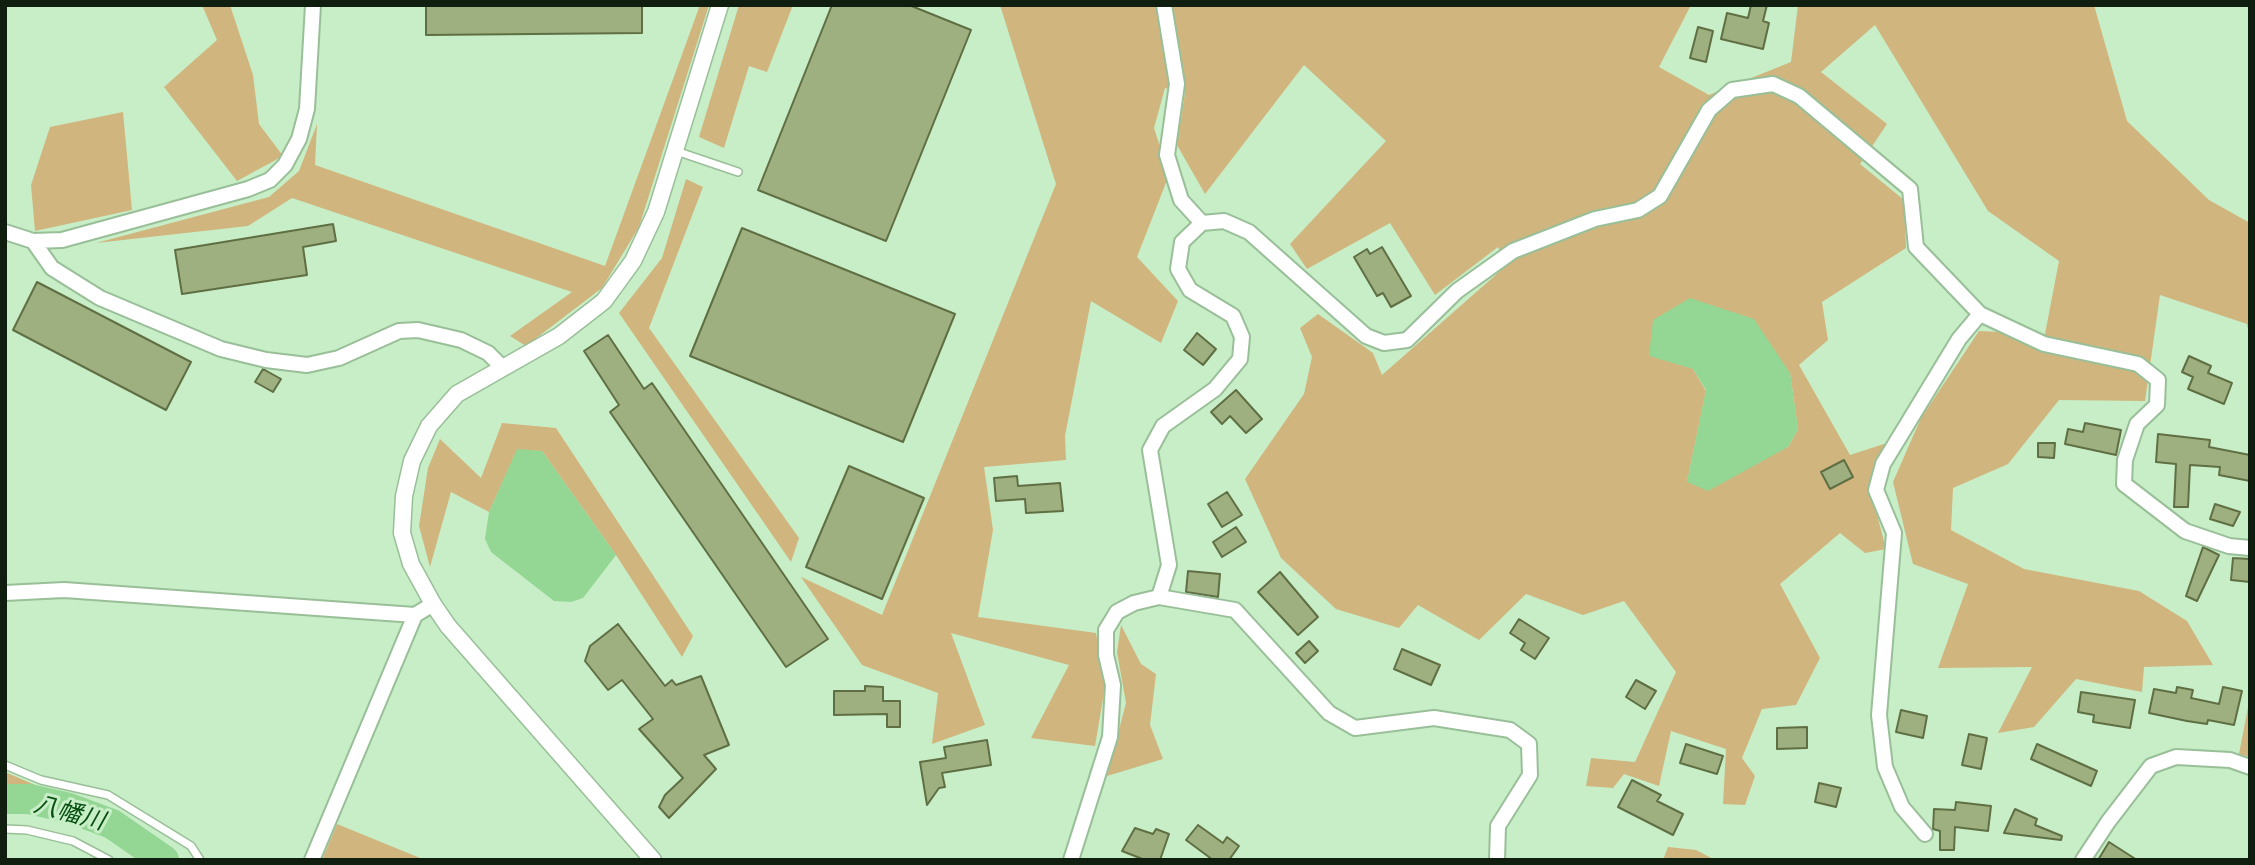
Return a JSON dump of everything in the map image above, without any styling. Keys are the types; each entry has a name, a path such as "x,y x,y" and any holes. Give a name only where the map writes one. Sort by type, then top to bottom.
{"street":[{"path":"5,232 33,240 62,240 248,189 270,180 285,165 299,139 307,109 313,5"},
{"path":"653,860 448,626 411,564 402,533 404,496 412,461 429,426 457,394 559,336 604,301 634,261 656,212 720,5"},
{"path":"1164,5 1177,84 1167,155 1181,200 1202,223"},
{"path":"1159,597 1169,565 1150,450 1163,426 1215,390 1240,359 1242,337 1233,316 1190,290 1178,269 1182,242 1202,223 1224,222 1249,232 1366,336 1384,343 1407,340 1457,291 1513,251 1595,219 1638,210 1660,196 1709,110 1732,90 1773,84 1799,96 1910,189 1916,247 1980,314 2044,344 2138,364 2158,380 2157,405 2137,424 2129,448 2124,484 2185,531 2229,546 2250,548"},
{"path":"33,240 52,268 100,298 221,349 266,360 307,365 339,358 399,331 418,330 461,340 488,353 503,368"},
{"path":"1925,834 1902,807 1885,767 1879,715 1894,533 1876,490 1882,464 1959,339 1980,314"},
{"path":"5,593 64,590 415,615 433,604"},
{"path":"1071,860 1110,737 1113,685 1105,654 1107,630 1117,612 1134,603 1159,597 1235,610 1329,713 1355,728 1434,718 1510,730 1529,744 1530,775 1498,826 1497,860"},
{"path":"312,860 415,615"},
{"path":"2083,860 2151,766 2176,757 2230,760 2250,766"}],"lane":[{"path":"675,151 738,172"},
{"path":"5,765 41,780 108,795 191,846 200,860"},
{"path":"5,830 27,830 73,841 109,860"}],"shaded area":[{"path":"202,5 230,5 253,75 259,124 283,156 237,181 164,87 217,40"},
{"path":"700,5 709,5 639,227 602,288 526,346 510,336 572,292 292,198 248,226 96,243 269,197 299,171 317,124 315,165 605,266"},
{"path":"739,5 793,5 767,72 749,66 724,148 699,137"},
{"path":"1000,5 1691,5 1659,67 1709,95 1791,62 1798,5 2094,5 2127,121 2209,200 2250,223 2250,340 2247,324 2160,295 2145,401 2059,400 2008,464 1953,488 1951,530 2024,569 2139,591 2187,621 2213,665 2144,667 2142,692 2076,679 2034,727 1998,733 2032,667 1938,668 1968,584 1913,564 1893,482 1921,418 1979,331 2045,334 2059,261 1988,211 1875,25 1821,72 1887,124 1860,164 1904,200 1906,248 1822,302 1828,340 1799,365 1850,455 1887,443 1870,488 1886,549 1865,553 1840,533 1780,584 1820,658 1796,705 1762,709 1742,758 1755,776 1745,805 1723,804 1726,749 1671,731 1659,786 1624,774 1613,788 1586,786 1591,758 1635,762 1676,672 1624,601 1583,615 1526,594 1479,640 1418,605 1399,628 1336,609 1281,558 1245,479 1304,394 1312,357 1300,328 1318,314 1373,353 1382,375 1507,265 1498,247 1435,295 1390,223 1307,269 1290,244 1386,141 1304,65 1205,194 1177,145 1185,93 1165,88 1154,128 1169,175 1137,257 1178,301 1161,343 1091,301 1065,436 1066,460 984,467 993,530 978,617 1096,633 1105,687 1095,746 1031,738 1069,665 951,633 985,725 932,744 938,693 862,665 801,577 882,615 1056,184","holes":["1693,369 1790,373 1798,429 1788,447 1687,482 1706,391"]},
{"path":"123,112 132,210 35,231 31,185 50,127"},
{"path":"686,179 703,187 649,328 799,538 791,562 619,313 662,258"},
{"path":"1690,298 1754,319 1790,373 1798,429 1788,447 1708,491 1687,482 1706,390 1693,369 1649,356 1653,320"},
{"path":"502,423 556,428 693,636 682,657 616,555 542,451 517,450 489,512 451,492 430,567 419,526 428,468 440,439 481,478"},
{"path":"517,449 542,451 616,555 583,598 571,602 554,601 491,552 485,539 489,512"},
{"path":"1121,625 1141,664 1156,674 1150,725 1163,759 1107,776 1126,703 1117,652"},
{"path":"2250,697 2250,757 2239,754"},
{"path":"5,772 42,788 5,787"},
{"path":"337,824 425,860 322,860"},
{"path":"1668,847 1696,850 1715,860 1663,860"}],"building":[{"path":"426,5 642,5 642,33 426,35"},
{"path":"832,5 909,5 971,30 886,241 758,190"},
{"path":"1751,5 1767,5 1763,21 1769,23 1763,49 1721,39 1727,13 1748,18"},
{"path":"1698,27 1713,31 1706,62 1690,58"},
{"path":"333,224 336,241 303,247 307,275 182,294 175,250"},
{"path":"742,228 955,314 903,442 690,356"},
{"path":"1382,247 1411,296 1391,307 1383,293 1377,296 1354,257 1367,249 1370,254"},
{"path":"37,282 191,362 166,410 13,330"},
{"path":"1197,333 1216,349 1203,365 1184,350"},
{"path":"608,335 644,389 652,383 828,639 786,667 610,412 619,405 584,351"},
{"path":"2189,356 2211,366 2208,373 2232,383 2224,404 2188,389 2193,377 2182,372"},
{"path":"263,369 281,379 273,392 255,382"},
{"path":"1236,390 1262,419 1246,433 1230,416 1222,424 1211,412"},
{"path":"2085,423 2121,430 2116,455 2065,444 2068,429 2083,432"},
{"path":"2158,434 2210,440 2209,447 2250,455 2250,481 2219,475 2220,467 2190,465 2188,507 2174,507 2176,464 2156,462"},
{"path":"2038,443 2055,443 2054,458 2038,457"},
{"path":"1844,460 1853,477 1830,489 1821,472"},
{"path":"849,466 924,498 882,599 806,567"},
{"path":"1017,476 1018,486 1060,483 1063,511 1026,513 1025,499 996,501 994,478"},
{"path":"1227,492 1242,515 1222,527 1208,504"},
{"path":"2215,504 2240,512 2233,526 2210,519"},
{"path":"1236,527 1246,542 1222,557 1213,542"},
{"path":"2203,547 2219,555 2197,601 2186,596"},
{"path":"2233,558 2250,559 2250,582 2231,580"},
{"path":"1188,571 1220,574 1218,597 1186,592"},
{"path":"1280,572 1318,617 1298,635 1258,592"},
{"path":"1519,619 1549,638 1535,659 1521,650 1525,643 1510,633"},
{"path":"618,624 665,686 672,680 676,685 701,676 729,745 704,755 716,769 669,818 659,807 665,795 683,778 639,729 653,719 622,680 608,690 585,661 590,646"},
{"path":"1309,641 1318,651 1305,663 1296,653"},
{"path":"1402,649 1440,665 1431,685 1394,669"},
{"path":"1636,680 1656,691 1645,709 1626,697"},
{"path":"865,686 883,687 883,701 900,701 900,727 887,727 887,714 834,715 834,691 865,691"},
{"path":"2177,687 2193,690 2191,698 2219,704 2223,687 2242,691 2234,725 2208,720 2207,724 2149,713 2154,689 2176,693"},
{"path":"2081,692 2135,700 2130,728 2093,722 2094,715 2078,712"},
{"path":"1901,710 1927,716 1923,738 1896,732"},
{"path":"1807,727 1807,748 1777,749 1777,728"},
{"path":"1969,734 1987,738 1981,769 1962,765"},
{"path":"987,740 991,765 942,773 945,787 939,788 927,805 920,762 946,758 944,747"},
{"path":"1686,744 1723,756 1717,774 1680,763"},
{"path":"2037,744 2097,771 2091,786 2031,759"},
{"path":"1632,780 1661,795 1657,801 1683,814 1673,835 1618,807"},
{"path":"1819,783 1841,788 1836,807 1815,802"},
{"path":"1956,802 1991,806 1988,831 1955,827 1954,850 1940,850 1940,831 1933,829 1934,809 1955,810"},
{"path":"2015,809 2037,819 2035,825 2062,836 2061,840 2004,833"},
{"path":"1198,825 1223,843 1227,837 1239,846 1229,860 1213,860 1186,840"},
{"path":"1135,828 1153,834 1156,829 1169,834 1160,860 1145,860 1122,851"},
{"path":"2109,842 2137,860 2098,860"}],"waterway":[{"name":"八幡川","path":"5,799 29,799 69,808 112,824 164,860"}]}
